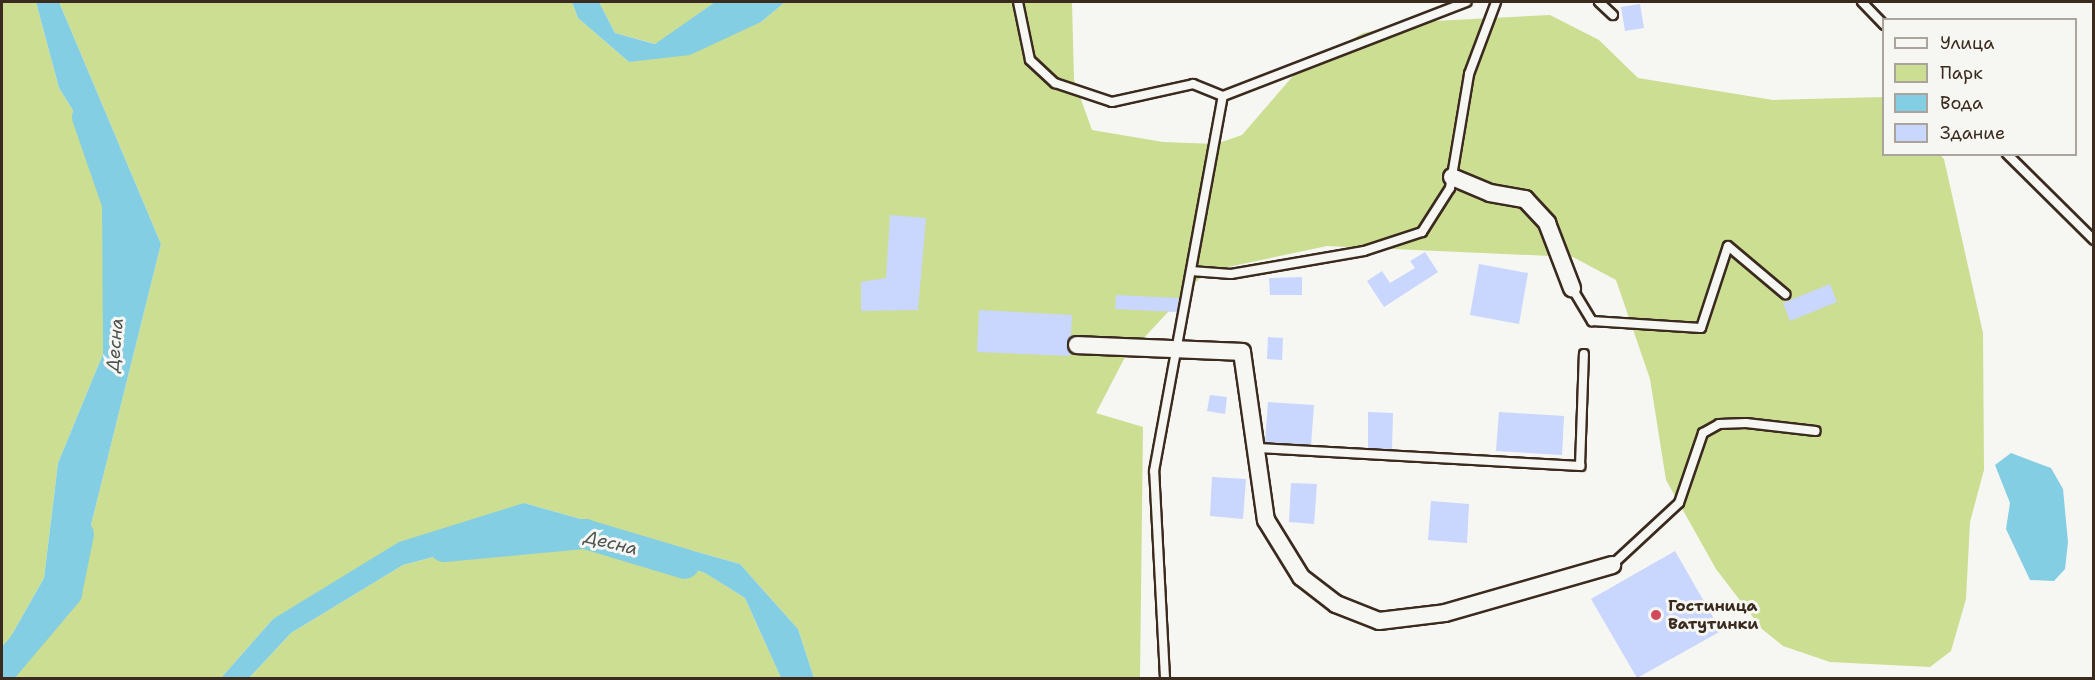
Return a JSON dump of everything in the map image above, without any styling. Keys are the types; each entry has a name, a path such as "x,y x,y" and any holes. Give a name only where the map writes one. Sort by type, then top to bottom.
{"street":[{"path":"1452,177 1490,193 1525,199 1547,223 1572,288"},
{"path":"1077,345 1242,351 1258,448 1266,520 1280,550 1300,577 1336,604 1379,621 1445,613 1612,565"}],"lane":[{"path":"1018,2 1030,60 1055,83 1112,102 1193,84 1223,96 1467,2"},
{"path":"1191,272 1230,274 1353,253 1422,232 1436,216 1452,177 1468,74 1496,2"},
{"path":"1599,2 1613,15"},
{"path":"1862,2 1882,23"},
{"path":"1164,678 1154,471 1223,96"},
{"path":"2009,156 2094,240"},
{"path":"1572,288 1592,321 1701,328 1728,246 1785,294"},
{"path":"1258,448 1580,466 1584,354"},
{"path":"1612,565 1679,503 1703,433 1719,424 1746,423 1816,431"}],"green space":[{"path":"2,2 36,2 59,88 125,193 129,246 117,320 58,463 44,578 2,652"},
{"path":"59,2 572,2 578,18 629,62 761,22 785,2 1072,2 1074,80 1092,130 1163,142 1216,144 1242,135 1293,76 1315,60 1363,33 1415,22 1550,15 1599,40 1638,78 1773,100 1882,97 1882,156 1941,156 1944,159 1983,333 1984,470 1970,522 1966,599 1951,651 1930,667 1830,662 1783,646 1762,629 1716,569 1666,480 1650,379 1616,280 1573,257 1327,246 1223,268 1199,279 1124,359 1096,413 1143,427 1140,678 814,678 798,629 740,564 524,503 273,619 221,678 2,678 84,553 161,244"},
{"path":"599,2 715,2 656,44 615,33"},
{"path":"523,533 598,535 705,573 745,598 781,678 249,678 291,633 403,565"}],"water":[{"path":"36,2 59,2 161,244 84,553 2,678 2,652 44,578 58,463 117,320 129,246 125,193 59,88"},
{"path":"572,2 599,2 615,33 655,44 715,2 785,2 761,22 690,55 629,62 578,18"},
{"path":"2011,453 2051,468 2063,489 2068,542 2065,569 2054,581 2030,580 2006,529 2010,503 1995,465"},
{"path":"524,503 740,564 798,629 814,678 781,678 745,598 705,573 598,535 523,533 403,565 291,633 249,678 221,678 273,619 399,542"}],"building":[{"path":"1640,4 1644,28 1625,31 1621,7"},
{"path":"890,215 926,218 918,310 861,311 861,282 886,278"},
{"path":"1425,252 1438,272 1384,307 1367,281 1382,271 1390,283 1415,268 1410,261"},
{"path":"1479,264 1528,273 1519,324 1470,315"},
{"path":"1302,277 1302,295 1270,295 1269,278"},
{"path":"1830,284 1837,302 1790,321 1783,303"},
{"path":"1116,295 1179,298 1177,312 1115,309"},
{"path":"979,310 1072,315 1070,356 977,352"},
{"path":"1268,337 1283,338 1282,360 1267,359"},
{"path":"1210,395 1227,397 1225,414 1207,411"},
{"path":"1268,402 1314,405 1311,445 1265,442"},
{"path":"1368,412 1393,413 1392,449 1368,448"},
{"path":"1499,412 1564,416 1562,455 1496,451"},
{"path":"1212,477 1246,479 1243,519 1210,516"},
{"path":"1291,483 1317,484 1314,524 1289,522"},
{"path":"1431,501 1469,504 1467,543 1428,540"},
{"name":"Гостиница Ватутинки","path":"1675,551 1721,631 1637,678 1591,599"}],"waterway":[{"name":"Десна","path":"87,117 117,204 118,352"},
{"name":"Десна","path":"2,670 67,593 79,534"},
{"name":"Десна","path":"444,547 585,534 685,564"}],"place":[{"name":"Гостиница Ватутинки","path":"1656,615"}]}
